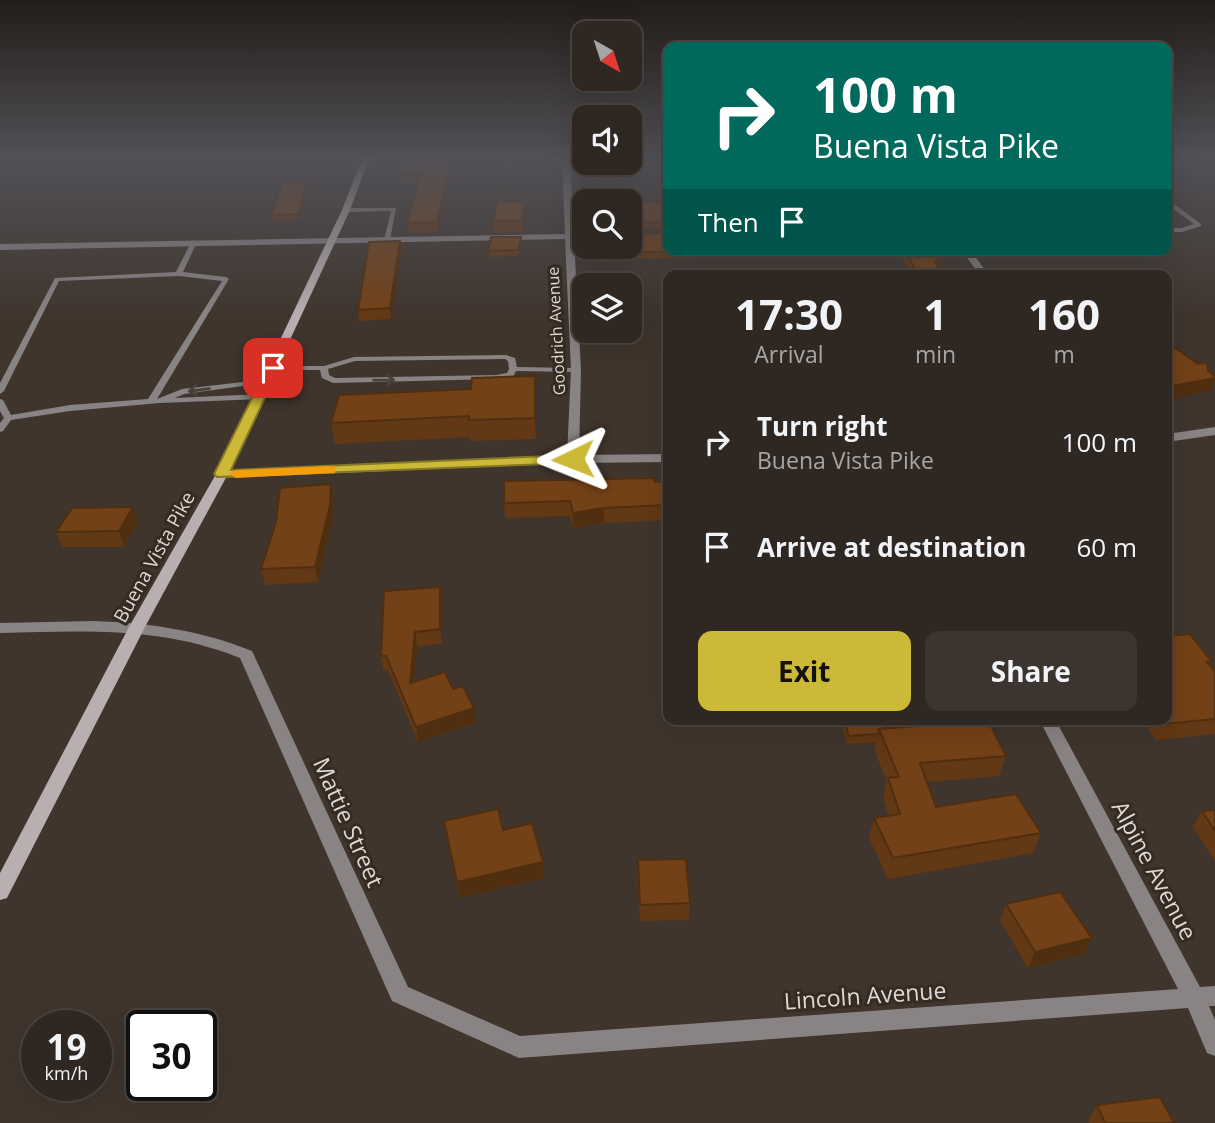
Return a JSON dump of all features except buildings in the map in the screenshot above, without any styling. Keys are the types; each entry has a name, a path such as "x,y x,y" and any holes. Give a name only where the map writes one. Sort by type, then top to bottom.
{"main road":[{"name":"Buena Vista Pike","path":"0,892 137,627 222,474 345,211"}],"street":[{"name":"Goodrich Avenue","path":"567,211 576,370 573,459"},
{"path":"0,247 572,236"},
{"path":"969,256 981,270"},
{"path":"1172,437 1215,432"},
{"path":"222,474 573,459 663,458"},
{"name":"Mattie Street","path":"0,628 137,627 214,639 246,655 400,994 519,1047"},
{"name":"Alpine Avenue","path":"1050,725 1205,996 1215,1045"},
{"name":"Lincoln Avenue","path":"519,1047 1205,996"}],"lane":[{"path":"387,240 393,211"},
{"path":"1172,229 1199,225 1181,211"},
{"path":"179,274 194,242"},
{"path":"0,391 57,279 179,274 226,279 156,401"},
{"path":"156,401 182,392 270,374 324,368 354,359 506,357 512,360 513,369 510,375 496,377 333,380 325,376 324,368"},
{"path":"513,369 576,370"},
{"path":"0,429 8,418 69,408 258,397"},
{"path":"0,402 8,418"}],"slow traffic":[{"path":"236,474 330,470"}],"route":[{"path":"273,368 222,474 573,459"}]}
